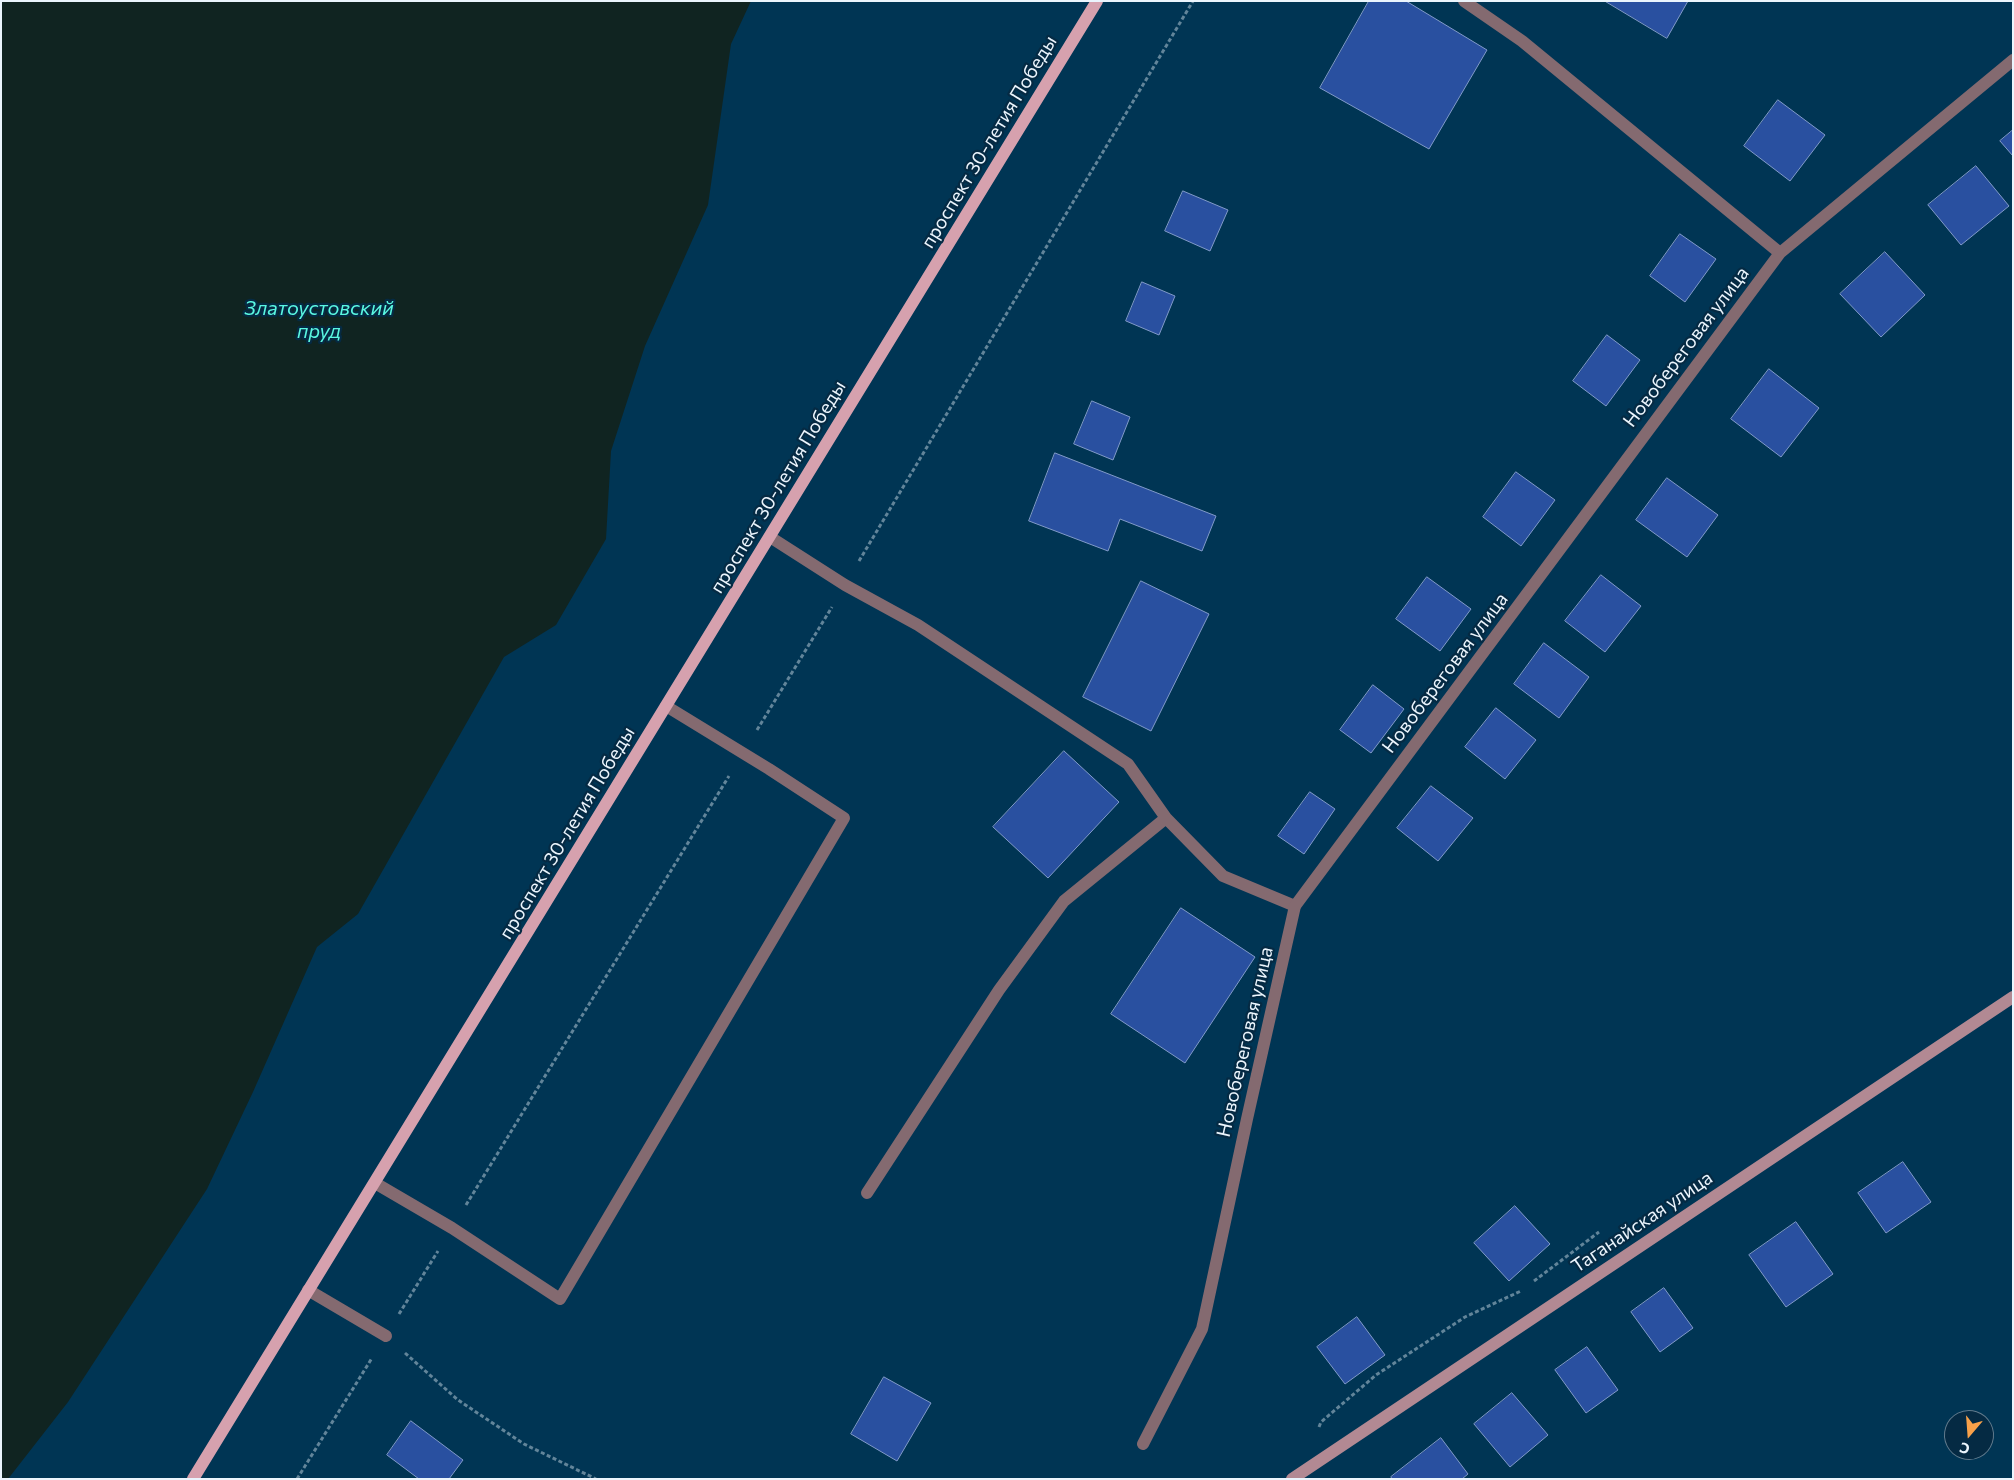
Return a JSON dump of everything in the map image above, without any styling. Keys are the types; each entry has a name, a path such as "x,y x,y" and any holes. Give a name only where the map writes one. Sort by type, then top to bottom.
{"main road":[{"name":"проспект 30-летия Победы","path":"193,1479 1097,1"},
{"name":"Таганайская улица","path":"1292,1479 2013,997"}],"street":[{"path":"1464,1 1522,41 1780,253"},
{"name":"Новобереговая улица","path":"1143,1444 1202,1329 1295,906 1780,253 2013,60"},
{"path":"770,537 845,585 918,625 1128,764 1166,818 1223,876 1295,906"},
{"path":"374,1183 452,1228 560,1299 844,818 769,768 666,706"},
{"path":"867,1193 999,990 1064,901 1166,818"},
{"path":"308,1290 386,1336"}],"path":[{"path":"1531,1284 1599,1232"},
{"path":"1317,1431 1321,1422 1376,1375 1465,1317 1524,1290"},
{"path":"386,1336 458,1400 524,1444 596,1479"}],"water":[{"name":"Златоустовский пруд","path":"1,1 751,1 731,44 708,205 645,346 611,451 606,539 556,625 504,657 358,914 317,947 253,1092 207,1189 68,1402 8,1479 1,1479"}],"building":[{"path":"1369,1 1406,1 1487,50 1429,149 1320,88"},
{"path":"1605,1 1688,1 1667,38"},
{"path":"1778,100 1825,135 1790,181 1744,146"},
{"path":"2013,130 2013,156 2000,141"},
{"path":"1976,166 2009,206 1961,245 1928,205"},
{"path":"1183,191 1228,210 1210,251 1165,231"},
{"path":"1680,234 1716,259 1685,302 1650,276"},
{"path":"1885,252 1925,295 1881,337 1840,294"},
{"path":"1142,282 1175,296 1159,335 1126,321"},
{"path":"1607,335 1640,360 1606,406 1573,381"},
{"path":"1769,369 1819,408 1781,457 1731,419"},
{"path":"1092,401 1130,417 1113,460 1074,444"},
{"path":"1055,453 1216,516 1202,551 1120,519 1108,551 1029,521"},
{"path":"1516,472 1555,500 1521,546 1483,517"},
{"path":"1667,478 1718,515 1687,557 1636,520"},
{"path":"1601,575 1641,606 1605,652 1565,621"},
{"path":"1427,577 1471,609 1440,651 1396,619"},
{"path":"1141,581 1209,614 1151,731 1083,697"},
{"path":"1544,643 1589,677 1559,718 1514,684"},
{"path":"1373,685 1404,709 1371,753 1340,730"},
{"path":"1496,708 1536,740 1505,779 1465,747"},
{"path":"1064,751 1119,802 1048,878 993,827"},
{"path":"1431,786 1473,818 1438,861 1397,828"},
{"path":"1310,792 1335,809 1304,854 1278,836"},
{"path":"1181,908 1255,957 1185,1063 1111,1014"},
{"path":"1903,1162 1931,1202 1886,1233 1858,1193"},
{"path":"1515,1206 1550,1244 1509,1281 1474,1243"},
{"path":"1796,1222 1833,1274 1786,1307 1749,1255"},
{"path":"1664,1288 1693,1328 1660,1352 1631,1312"},
{"path":"1357,1317 1385,1355 1345,1384 1317,1347"},
{"path":"1587,1347 1618,1390 1586,1413 1555,1370"},
{"path":"884,1377 931,1403 897,1461 851,1434"},
{"path":"1512,1393 1548,1435 1510,1467 1474,1424"},
{"path":"411,1421 463,1460 449,1479 419,1479 387,1455"},
{"path":"1441,1438 1468,1474 1462,1479 1392,1479 1391,1477"}]}
